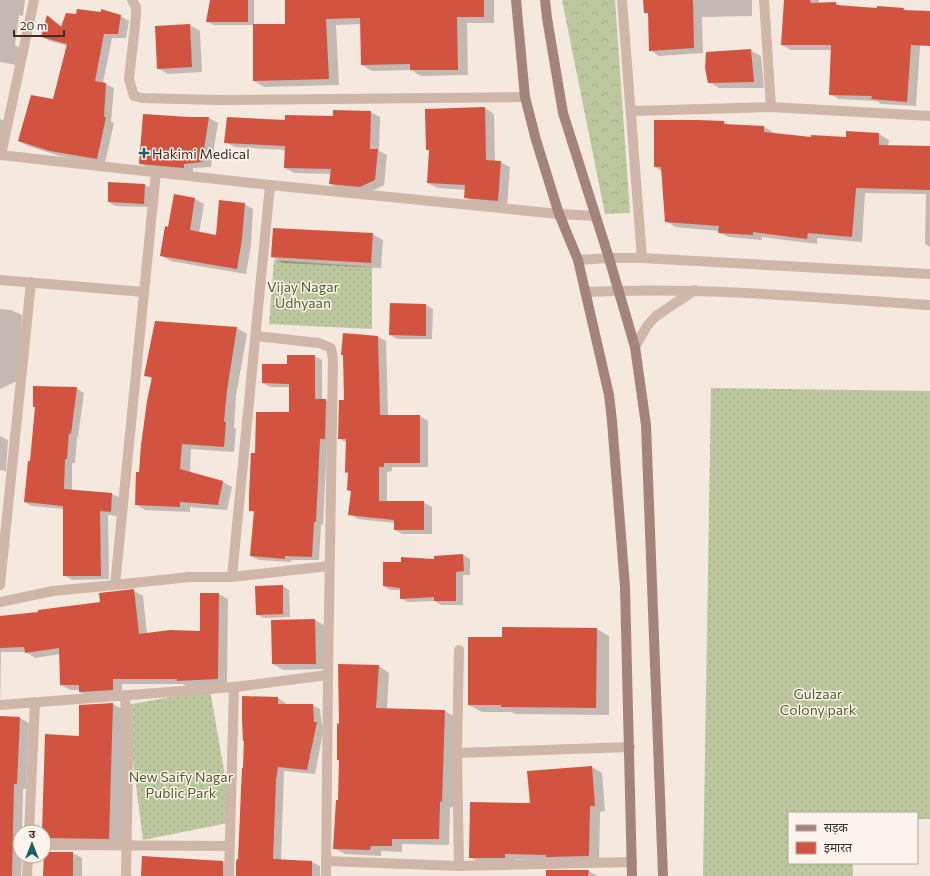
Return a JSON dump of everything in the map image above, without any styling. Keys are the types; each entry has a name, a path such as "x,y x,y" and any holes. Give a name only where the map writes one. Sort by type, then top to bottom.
{"main road":[{"path":"516,0 525,96 536,140 559,214 578,260 609,395 625,587 632,876"},
{"path":"545,0 563,113 619,290 635,347 646,425 663,876"}],"street":[{"path":"34,0 0,155 559,214 595,216"},
{"path":"132,0 136,7 136,16 129,80 134,96 142,98 218,100 525,96"},
{"path":"622,0 632,111 642,258"},
{"path":"764,0 771,107"},
{"path":"632,111 771,107 930,116"},
{"path":"115,585 156,172"},
{"path":"232,577 270,184"},
{"path":"578,260 642,258 930,274"},
{"path":"0,280 144,292"},
{"path":"0,585 31,282"},
{"path":"585,292 619,290 695,290 930,305"},
{"path":"635,347 647,326 656,316 695,290"},
{"path":"256,336 319,343 331,348 333,359 326,876"},
{"path":"0,602 53,592 115,585 189,577 232,577 329,566"},
{"path":"458,650 458,866"},
{"path":"0,705 234,687 328,675"},
{"path":"229,876 234,687"},
{"path":"125,695 128,762 126,876"},
{"path":"29,824 34,702"},
{"path":"458,754 630,747"},
{"path":"52,845 230,846"},
{"path":"326,861 458,866 632,862"},
{"path":"27,876 28,864"}],"green space":[{"path":"562,0 615,0 630,213 605,214"},
{"name":"Vijay Nagar Udhyaan","path":"274,260 372,267 372,329 269,324"},
{"name":"Gulzaar Colony park","path":"711,388 930,391 930,819 918,819 918,812 788,812 788,864 853,864 853,876 703,876"},
{"name":"New Saify Nagar Public Park","path":"210,690 233,822 143,840 126,705"}],"building":[{"path":"210,0 248,0 248,22 206,22"},
{"path":"285,0 484,0 484,17 457,17 458,70 410,70 410,64 361,65 360,18 326,19 329,79 253,81 253,24 285,24"},
{"path":"643,0 693,0 694,48 649,51 648,13 644,13"},
{"path":"784,0 810,0 811,3 836,2 836,5 877,8 877,6 904,8 903,10 930,11 930,46 911,45 907,102 871,99 872,96 829,95 831,45 781,45"},
{"path":"77,9 101,12 101,9 121,15 118,34 104,34 95,81 106,83 104,117 106,117 97,159 50,151 18,141 31,95 53,99 67,44 41,37 47,15 61,27 66,13 76,14"},
{"path":"190,24 192,67 157,69 155,26"},
{"path":"751,49 754,82 708,83 705,68 706,52"},
{"path":"485,107 486,160 501,161 498,201 464,198 465,185 427,183 429,150 426,150 425,109"},
{"path":"333,110 371,111 370,149 378,149 375,180 360,187 329,184 331,169 284,168 285,146 224,143 227,117 285,120 285,115 333,116"},
{"path":"143,114 209,117 202,162 184,164 184,168 139,164"},
{"path":"654,120 724,121 724,124 764,126 764,132 811,137 811,135 846,137 846,131 879,133 879,145 930,146 930,190 856,188 852,237 808,233 807,239 753,232 753,235 718,233 719,226 665,222 661,167 654,167"},
{"path":"108,182 145,184 144,204 108,202"},
{"path":"174,194 195,198 190,230 216,235 219,200 245,203 242,239 237,269 160,256 165,226 168,227"},
{"path":"273,228 373,233 371,263 271,257"},
{"path":"390,303 426,304 426,336 389,335"},
{"path":"155,321 237,327 227,390 224,422 226,422 224,447 182,444 180,469 223,481 218,505 180,502 180,507 135,505 136,472 139,472 147,401 152,377 144,376"},
{"path":"343,333 378,336 380,415 420,415 420,463 384,463 384,467 379,467 379,501 424,501 424,530 394,530 394,520 348,515 351,491 347,490 348,472 345,473 346,439 338,439 339,400 344,400 343,355 341,355"},
{"path":"287,355 315,355 315,399 326,399 325,439 320,439 316,522 314,522 312,557 285,556 285,559 250,556 254,511 249,511 249,496 251,453 255,453 256,412 289,412 289,384 262,383 262,364 287,364"},
{"path":"33,386 77,387 71,434 69,433 67,459 65,459 64,489 112,493 111,512 100,511 101,576 63,576 63,506 24,502 28,461 30,461 35,407 33,407"},
{"path":"463,554 464,571 456,572 456,601 434,601 434,597 400,599 400,588 383,586 383,562 401,562 401,557 434,559 434,556"},
{"path":"283,585 283,614 256,615 255,586"},
{"path":"134,589 139,634 170,630 200,631 200,593 219,593 218,679 177,681 177,679 113,679 113,690 79,692 79,685 60,685 59,648 25,653 24,647 0,648 0,616 38,612 38,610 100,602 99,593"},
{"path":"315,619 316,664 272,664 271,620"},
{"path":"502,627 597,628 596,708 501,707 501,705 468,705 468,637 502,637"},
{"path":"338,664 379,665 376,708 445,710 442,802 440,801 439,839 392,839 392,846 371,846 370,850 333,849 336,800 338,800"},
{"path":"242,696 278,697 278,704 313,704 314,722 317,722 307,770 278,767 276,780 273,859 312,861 312,876 236,876 244,741"},
{"path":"113,703 109,839 52,838 52,824 42,824 45,734 79,736 79,705"},
{"path":"0,716 20,717 17,784 14,784 12,876 0,876"},
{"path":"592,766 595,806 590,806 589,856 546,857 546,855 505,854 505,858 469,858 470,802 530,803 527,771"},
{"path":"52,852 73,852 73,876 43,876 44,864 52,864"},
{"path":"142,856 223,861 223,876 141,876"},
{"path":"546,870 589,870 588,876 546,876"}],"place":[{"name":"Hakimi Medical","path":"144,153"}]}
